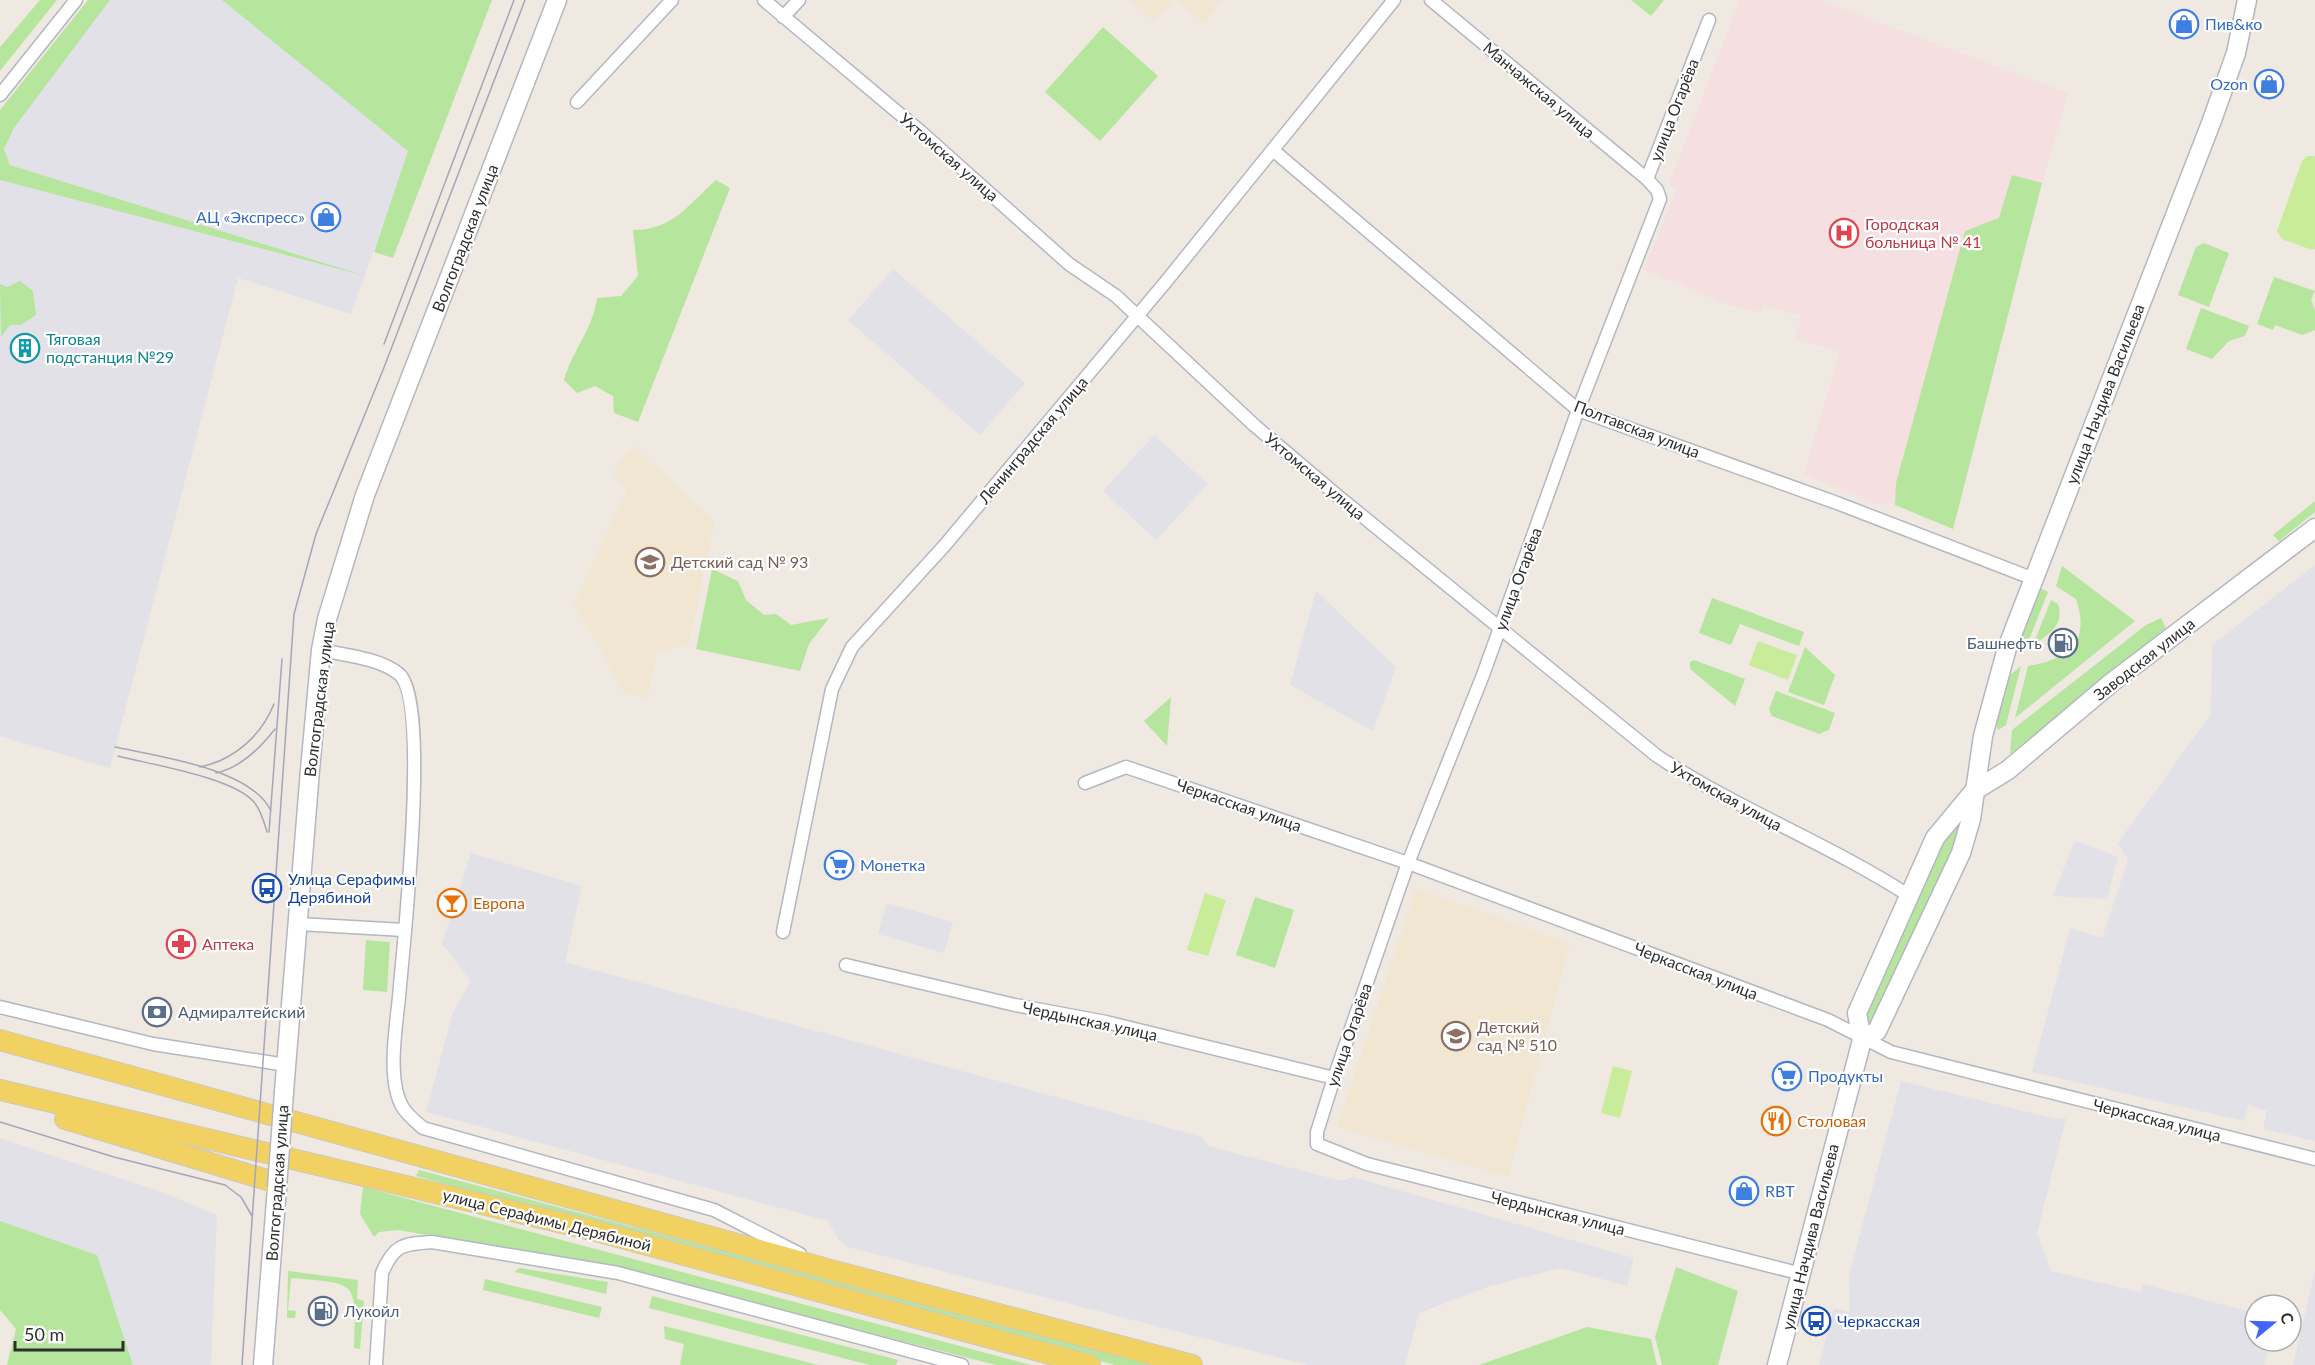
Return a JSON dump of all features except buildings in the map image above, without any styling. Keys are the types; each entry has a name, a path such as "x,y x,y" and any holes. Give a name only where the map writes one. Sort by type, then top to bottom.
{"main road":[{"name":"улица Серафимы Дерябиной","path":"0,1040 831,1270 1192,1365"},
{"name":"улица Серафимы Дерябиной","path":"0,1090 592,1230 1090,1365"},
{"path":"0,1095 32,1109 277,1186"}],"street":[{"path":"0,95 76,0"},
{"name":"Волгоградская улица","path":"263,1365 321,650 345,555 365,495 557,0"},
{"path":"577,102 672,0"},
{"name":"Ухтомская улица","path":"764,0 920,131 1069,264 1116,296 1254,425 1500,630 1657,756 1700,784 1877,875 1908,894"},
{"path":"783,17 799,0"},
{"name":"Ленинградская улица","path":"783,932 832,688 852,647 945,544 1137,316 1274,151 1394,0"},
{"name":"Манчажская улица","path":"1431,0 1647,179"},
{"name":"улица Начдива Васильева","path":"1862,1040 1877,1031 1961,853 1971,819 1983,736 2007,648 2211,123 2236,53 2247,0"},
{"name":"улица Огарёва","path":"1317,1144 1317,1132 1334,1078 1408,863 1500,630 1578,410 1660,199 1657,190 1647,179 1708,20"},
{"name":"Полтавская улица","path":"1274,151 1578,410 1837,503 2034,579"},
{"name":"Заводская улица","path":"1974,791 2008,770 2111,683 2315,528"},
{"name":"улица Серафимы Дерябиной","path":"321,650 379,664 399,674 408,690 414,727 413,798 394,1041 396,1078 402,1106 423,1128 714,1210 831,1270"},
{"name":"Черкасская улица","path":"1085,783 1126,767 1408,863 1828,1020 1862,1040 1891,1052 2315,1159"},
{"name":"улица Начдива Васильева","path":"1777,1365 1862,1040 1857,1013 1908,894 1935,838 1974,791"},
{"path":"299,924 404,930"},
{"name":"Чердынская улица","path":"846,965 1014,1005 1106,1022 1334,1078"},
{"path":"0,1007 153,1044 286,1065"},
{"name":"Чердынская улица","path":"1317,1144 1367,1164 1802,1274"},
{"path":"376,1365 381,1273 395,1250 408,1243 432,1242 618,1273 962,1365"}],"shaded area":[{"path":"110,0 222,0 409,151 351,314 238,278 110,768 0,736 0,180 348,270 10,165 4,149 14,128"},
{"path":"1129,0 1172,0 1155,21"},
{"path":"1176,0 1222,0 1204,23"},
{"name":"Городская больница № 41","path":"1740,0 1819,0 2068,93 2040,190 1953,529 1889,502 1880,505 1804,474 1840,352 1795,338 1802,316 1763,305 1762,312 1735,307 1644,270 1677,189 1669,184"},
{"path":"893,269 1025,383 980,435 848,320"},
{"path":"1154,435 1208,484 1156,540 1103,491"},
{"name":"Детский сад № 93","path":"633,446 715,521 689,643 657,653 647,699 624,692 574,603 627,491 612,473"},
{"path":"2315,565 2315,1141 2263,1129 2267,1111 2248,1105 2244,1121 2032,1072 2070,928 2102,938 2128,860 2118,843 2211,714 2212,645"},
{"path":"1316,591 1396,667 1373,731 1290,685"},
{"path":"2075,840 2118,857 2107,899 2053,896"},
{"path":"471,853 582,886 565,962 1202,1137 1208,1146 1342,1181 1353,1177 1634,1258 1627,1286 1561,1268 1490,1286 1419,1313 1405,1365 1308,1365 848,1247 839,1240 828,1221 426,1112 453,1012 471,981 442,944"},
{"name":"Детский сад № 510","path":"1416,888 1570,944 1508,1177 1337,1127"},
{"path":"887,903 953,922 944,953 878,934"},
{"path":"1901,1081 2057,1119 2066,1118 2037,1233 2051,1271 2140,1292 2143,1284 2243,1310 2243,1353 2268,1353 2264,1365 1819,1365 1834,1308 1850,1312 1849,1275"},
{"path":"0,1138 156,1190 217,1215 211,1365 133,1365 97,1255 0,1221"},
{"path":"2315,1271 2315,1365 2293,1365 2296,1353 2303,1353 2303,1322"}],"green space":[{"path":"40,0 57,0 0,71 0,47"},
{"path":"88,0 110,0 14,128 4,149 10,165 366,276 0,180 0,110"},
{"path":"222,0 492,0 393,258 374,252 408,151"},
{"path":"1631,0 1664,0 1651,16"},
{"path":"1103,27 1158,76 1100,141 1045,92"},
{"path":"2307,156 2315,156 2315,249 2312,250 2282,239 2277,231 2302,161"},
{"path":"2012,175 2042,183 1953,529 1895,505 1896,483 1965,231 1999,218"},
{"path":"716,180 730,188 638,422 614,413 613,396 595,386 577,393 564,380 587,330 597,298 621,296 638,276 633,230 659,226 669,221 688,207"},
{"path":"2204,243 2229,253 2209,307 2178,295 2196,247"},
{"path":"2274,277 2315,291 2311,299 2315,310 2315,330 2302,335 2275,325 2273,330 2257,324"},
{"path":"20,281 33,291 36,315 21,325 10,325 1,337 0,284 7,287"},
{"path":"2201,308 2249,326 2245,336 2229,341 2212,359 2186,349"},
{"path":"2315,501 2315,512 2279,541 2273,535"},
{"path":"2062,566 2135,621 2015,718 2028,666 2054,659 2065,653 2078,638 2080,614 2076,599 2056,586"},
{"path":"712,569 738,581 746,600 764,615 776,614 791,625 829,618 809,644 800,671 696,649"},
{"path":"2040,588 2048,592 2027,645 2020,642"},
{"path":"1712,598 1804,632 1799,646 1740,624 1731,645 1699,633"},
{"path":"2051,600 2058,604 2060,611 2057,623 2050,633 2033,645"},
{"path":"2161,618 2166,628 2010,754 2012,730 2146,625"},
{"path":"1758,641 1797,655 1788,680 1749,665"},
{"path":"1805,647 1835,675 1824,705 1788,692"},
{"path":"1694,660 1745,679 1735,706 1690,669 1690,662"},
{"path":"2021,666 2006,725 1998,730 1994,716 2009,676"},
{"path":"1776,691 1835,713 1829,730 1819,734 1772,716 1769,709"},
{"path":"1171,697 1167,746 1144,721"},
{"path":"1967,815 1872,1029 1862,1021 1929,862 1950,830"},
{"path":"1205,893 1226,900 1208,956 1187,950"},
{"path":"1255,897 1294,910 1275,968 1236,955"},
{"path":"366,940 390,942 387,992 363,990"},
{"path":"1613,1066 1632,1071 1620,1118 1601,1113"},
{"path":"419,1170 1152,1365 1115,1365 416,1176"},
{"path":"363,1187 1031,1365 996,1365 612,1267 398,1230 379,1232 374,1237 360,1214"},
{"path":"0,1221 97,1255 133,1365 7,1365 16,1329 0,1310"},
{"path":"1676,1267 1738,1291 1718,1365 1662,1365 1655,1337"},
{"path":"519,1268 608,1282 606,1294 515,1272"},
{"path":"288,1271 358,1280 357,1299 364,1301 360,1349 354,1348 353,1298 349,1290 341,1285 291,1278 288,1310 296,1311 295,1318 287,1318"},
{"path":"485,1279 602,1307 599,1318 483,1290"},
{"path":"652,1296 898,1360 896,1365 870,1365 649,1308"},
{"path":"664,1326 818,1365 680,1365 684,1344 665,1339"},
{"path":"1587,1327 1651,1339 1657,1365 1479,1365"}],"tram line":[{"path":"384,344 514,0"},
{"path":"242,1365 294,614 316,534 383,370 525,0"},
{"path":"269,832 282,659"},
{"path":"200,767 224,759 245,745 262,726 274,704"},
{"path":"216,773 242,762 275,729"},
{"path":"115,747 178,760 225,775 245,785 261,797 271,811"},
{"path":"118,756 191,773 243,793 254,802 267,832"},
{"path":"0,1122 114,1157 225,1185 241,1197 252,1216"}],"place":[{"name":"Пив&ко","path":"2184,24"},
{"name":"Ozon","path":"2269,84"},
{"name":"АЦ «Экспресс»","path":"326,217"},
{"name":"Городская больница № 41","path":"1844,233"},
{"name":"Тяговая подстанция №29","path":"25,348"},
{"name":"Детский сад № 93","path":"650,562"},
{"name":"Башнефть","path":"2063,643"},
{"name":"Монетка","path":"839,865"},
{"name":"Улица Серафимы Дерябиной","path":"267,888"},
{"name":"Европа","path":"452,903"},
{"name":"Аптека","path":"181,944"},
{"name":"Адмиралтейский","path":"157,1012"},
{"name":"Детский сад № 510","path":"1456,1036"},
{"name":"Продукты","path":"1787,1076"},
{"name":"Столовая","path":"1776,1121"},
{"name":"RBT","path":"1744,1191"},
{"name":"Лукойл","path":"323,1311"},
{"name":"Черкасская","path":"1816,1321"}]}
